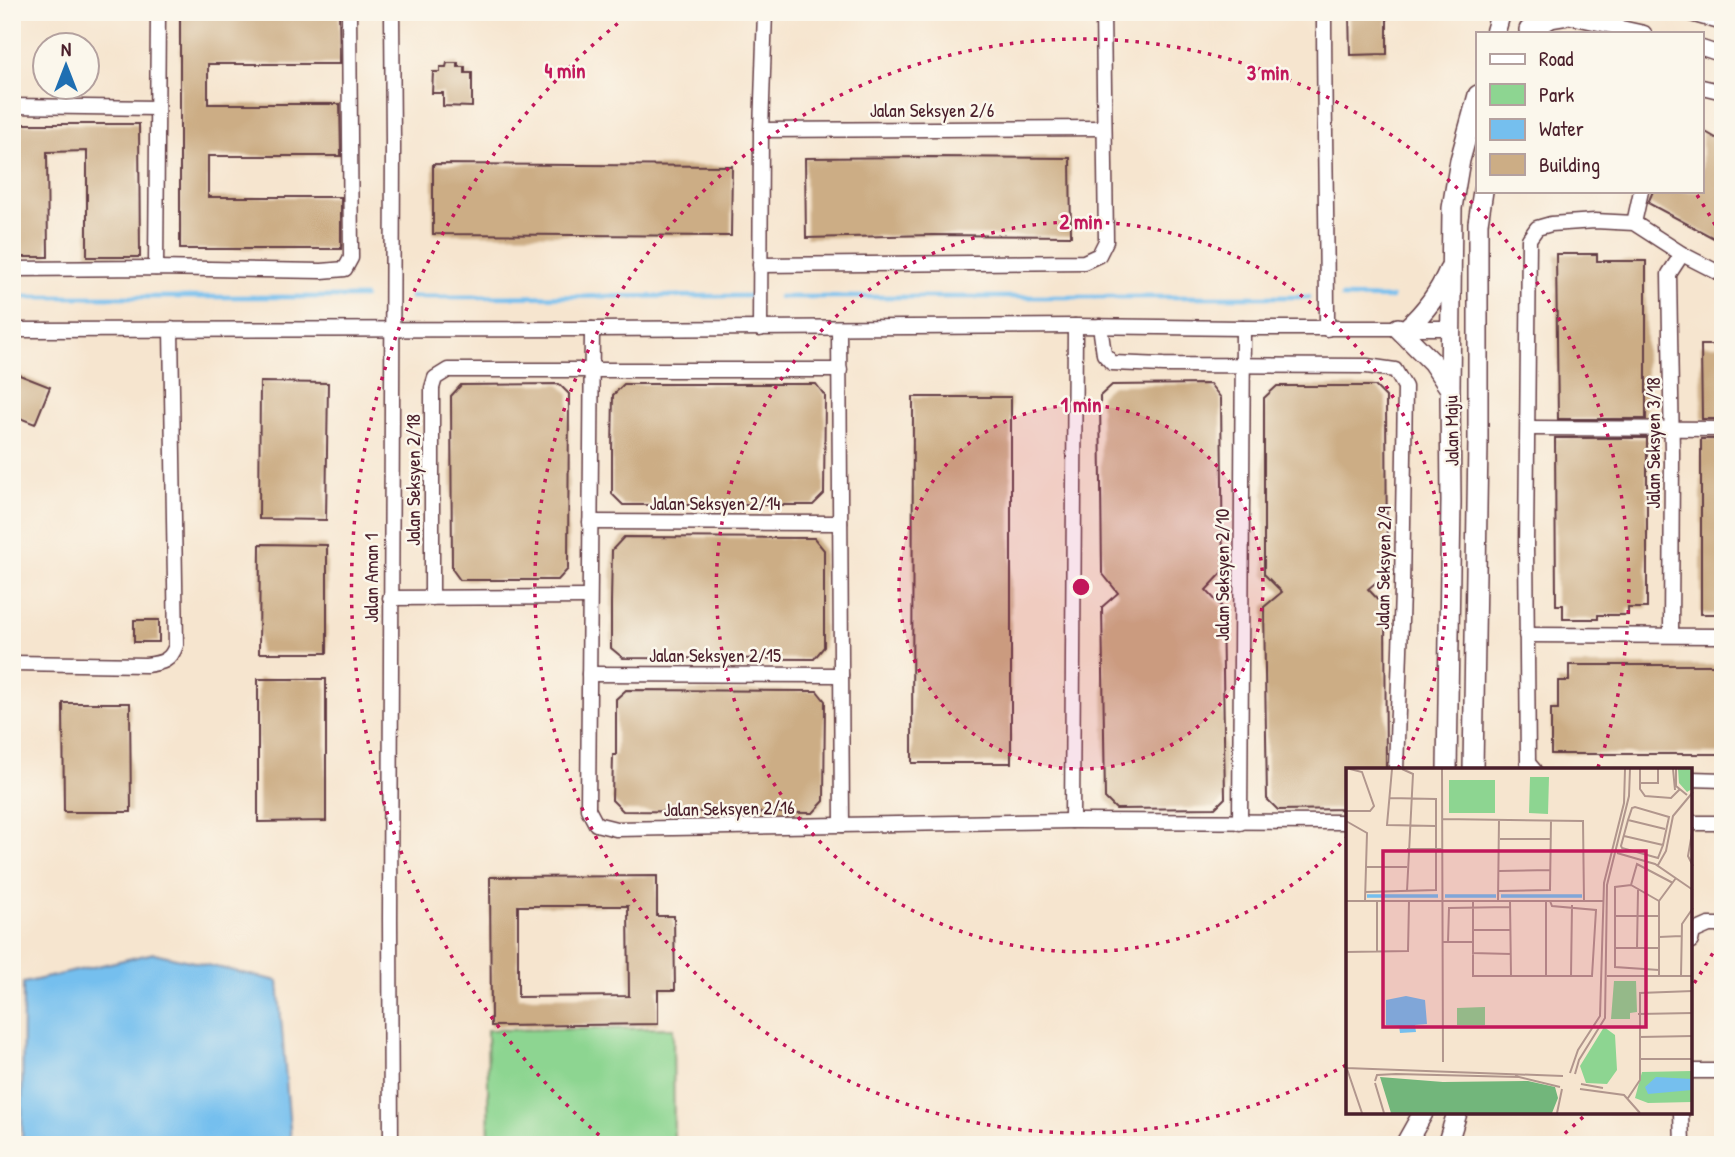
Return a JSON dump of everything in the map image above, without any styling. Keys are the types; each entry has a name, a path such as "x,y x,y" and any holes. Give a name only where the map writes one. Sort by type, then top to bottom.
{"street":[{"path":"156,268 158,12"},
{"path":"12,269 345,270 351,258 349,12"},
{"name":"Jalan Aman 1","path":"391,1145 392,12"},
{"path":"760,329 761,130 765,12"},
{"path":"760,265 1084,262 1099,255 1106,241 1103,12"},
{"path":"1324,12 1327,329"},
{"path":"1495,32 1501,12"},
{"path":"1684,12 1723,23"},
{"path":"1531,25 1558,14 1639,32"},
{"path":"1704,49 1723,55"},
{"path":"1704,88 1723,92"},
{"name":"Jalan Maju","path":"1447,768 1452,208 1458,172 1476,103"},
{"path":"12,106 157,108"},
{"name":"Jalan Seksyen 2/6","path":"761,130 1104,128"},
{"name":"Jalan Maju","path":"1473,768 1478,516 1478,223 1483,192"},
{"path":"1634,223 1641,192"},
{"path":"1532,768 1528,763 1526,635 1529,239 1537,228 1551,224 1595,221 1634,223 1682,254 1723,275"},
{"name":"Jalan Seksyen 3/18","path":"1671,635 1672,428 1669,274 1682,254"},
{"path":"1402,328 1424,313 1451,264"},
{"path":"12,330 592,330 1075,326 1451,328 1457,322 1478,270"},
{"path":"1072,821 1075,326"},
{"path":"1100,326 1104,354 1112,363 1242,365"},
{"path":"839,328 842,825"},
{"name":"Jalan Seksyen 2/10","path":"1240,823 1243,328"},
{"path":"1402,328 1432,362 1450,389"},
{"path":"1451,328 1471,358 1478,380"},
{"path":"12,663 146,665 166,661 173,653 176,645 171,329"},
{"path":"589,674 592,330"},
{"name":"Jalan Seksyen 2/9","path":"1242,365 1367,366 1395,370 1405,387 1396,768"},
{"name":"Jalan Seksyen 2/18","path":"432,598 432,388 435,378 449,370 592,370"},
{"path":"592,370 840,370"},
{"path":"1528,428 1723,429"},
{"name":"Jalan Seksyen 2/14","path":"590,522 840,523"},
{"path":"390,598 589,597"},
{"path":"1526,635 1723,636"},
{"name":"Jalan Seksyen 2/16","path":"589,674 588,808 596,824 616,829 1072,821 1346,822"},
{"name":"Jalan Seksyen 2/15","path":"589,674 841,675"},
{"path":"1693,779 1723,780"},
{"path":"1693,823 1723,823"},
{"path":"1693,932 1716,925"},
{"path":"1693,1071 1723,1071"},
{"path":"1405,1145 1422,1115"},
{"path":"1447,1145 1456,1115"},
{"path":"1682,1115 1682,1145"}],"green space":[{"path":"673,1028 674,1144 489,1145 487,1030"}],"water":[{"path":"154,953 278,981 291,1142 228,1145 22,1145 23,983"}],"building":[{"path":"180,12 339,12 340,64 208,64 208,104 340,104 341,156 208,156 208,197 341,197 341,249 180,249"},
{"path":"1349,12 1387,12 1387,54 1350,55"},
{"path":"447,63 458,63 458,67 465,67 465,73 472,73 472,107 443,106 443,93 432,93 433,72 440,72 440,67 446,67"},
{"path":"12,124 139,124 140,257 87,257 87,151 47,152 48,257 12,257"},
{"path":"1704,131 1723,142 1723,243 1648,203 1653,192 1704,192"},
{"path":"805,158 1070,158 1071,236 806,238"},
{"path":"433,164 732,166 731,236 433,234"},
{"path":"1556,254 1597,254 1597,261 1646,261 1646,419 1558,419"},
{"path":"1701,345 1723,345 1723,419 1702,419"},
{"path":"12,372 50,387 35,424 12,415"},
{"path":"260,382 328,383 326,520 259,519"},
{"path":"559,384 569,394 568,569 558,580 460,580 452,569 451,396 461,385"},
{"path":"624,384 816,384 825,396 824,494 813,505 623,505 612,494 612,451 613,395"},
{"path":"1210,384 1221,398 1223,572 1206,590 1222,607 1225,798 1215,808 1116,809 1105,798 1102,607 1118,593 1102,573 1100,396 1112,385"},
{"path":"1277,386 1375,386 1386,397 1387,573 1368,589 1385,607 1386,768 1346,768 1346,809 1278,810 1267,799 1264,607 1282,592 1264,574 1264,398"},
{"path":"913,397 1011,397 1011,763 912,763"},
{"path":"1555,438 1647,438 1647,608 1628,608 1628,615 1598,615 1598,619 1563,619 1563,605 1556,605"},
{"path":"1701,439 1723,439 1723,614 1701,614"},
{"path":"624,537 814,538 824,550 824,647 814,659 623,658 611,648 611,603 612,550"},
{"path":"260,544 327,545 327,653 259,653"},
{"path":"134,620 159,620 159,642 134,642"},
{"path":"1569,665 1723,665 1723,754 1551,754 1551,709 1558,709 1558,681 1569,681"},
{"path":"258,679 326,679 326,821 258,822"},
{"path":"626,690 817,691 825,701 824,801 813,813 623,811 612,800 613,755 616,755 616,699"},
{"path":"63,703 130,703 131,812 64,812"},
{"path":"657,876 657,916 674,916 675,990 658,990 658,1024 491,1026 490,877","holes":["518,906 628,906 629,996 518,997"]}],"waterway":[{"path":"411,297 752,296"},
{"path":"12,297 364,297"},
{"path":"780,297 1309,297"},
{"path":"1342,297 1392,298"}]}
